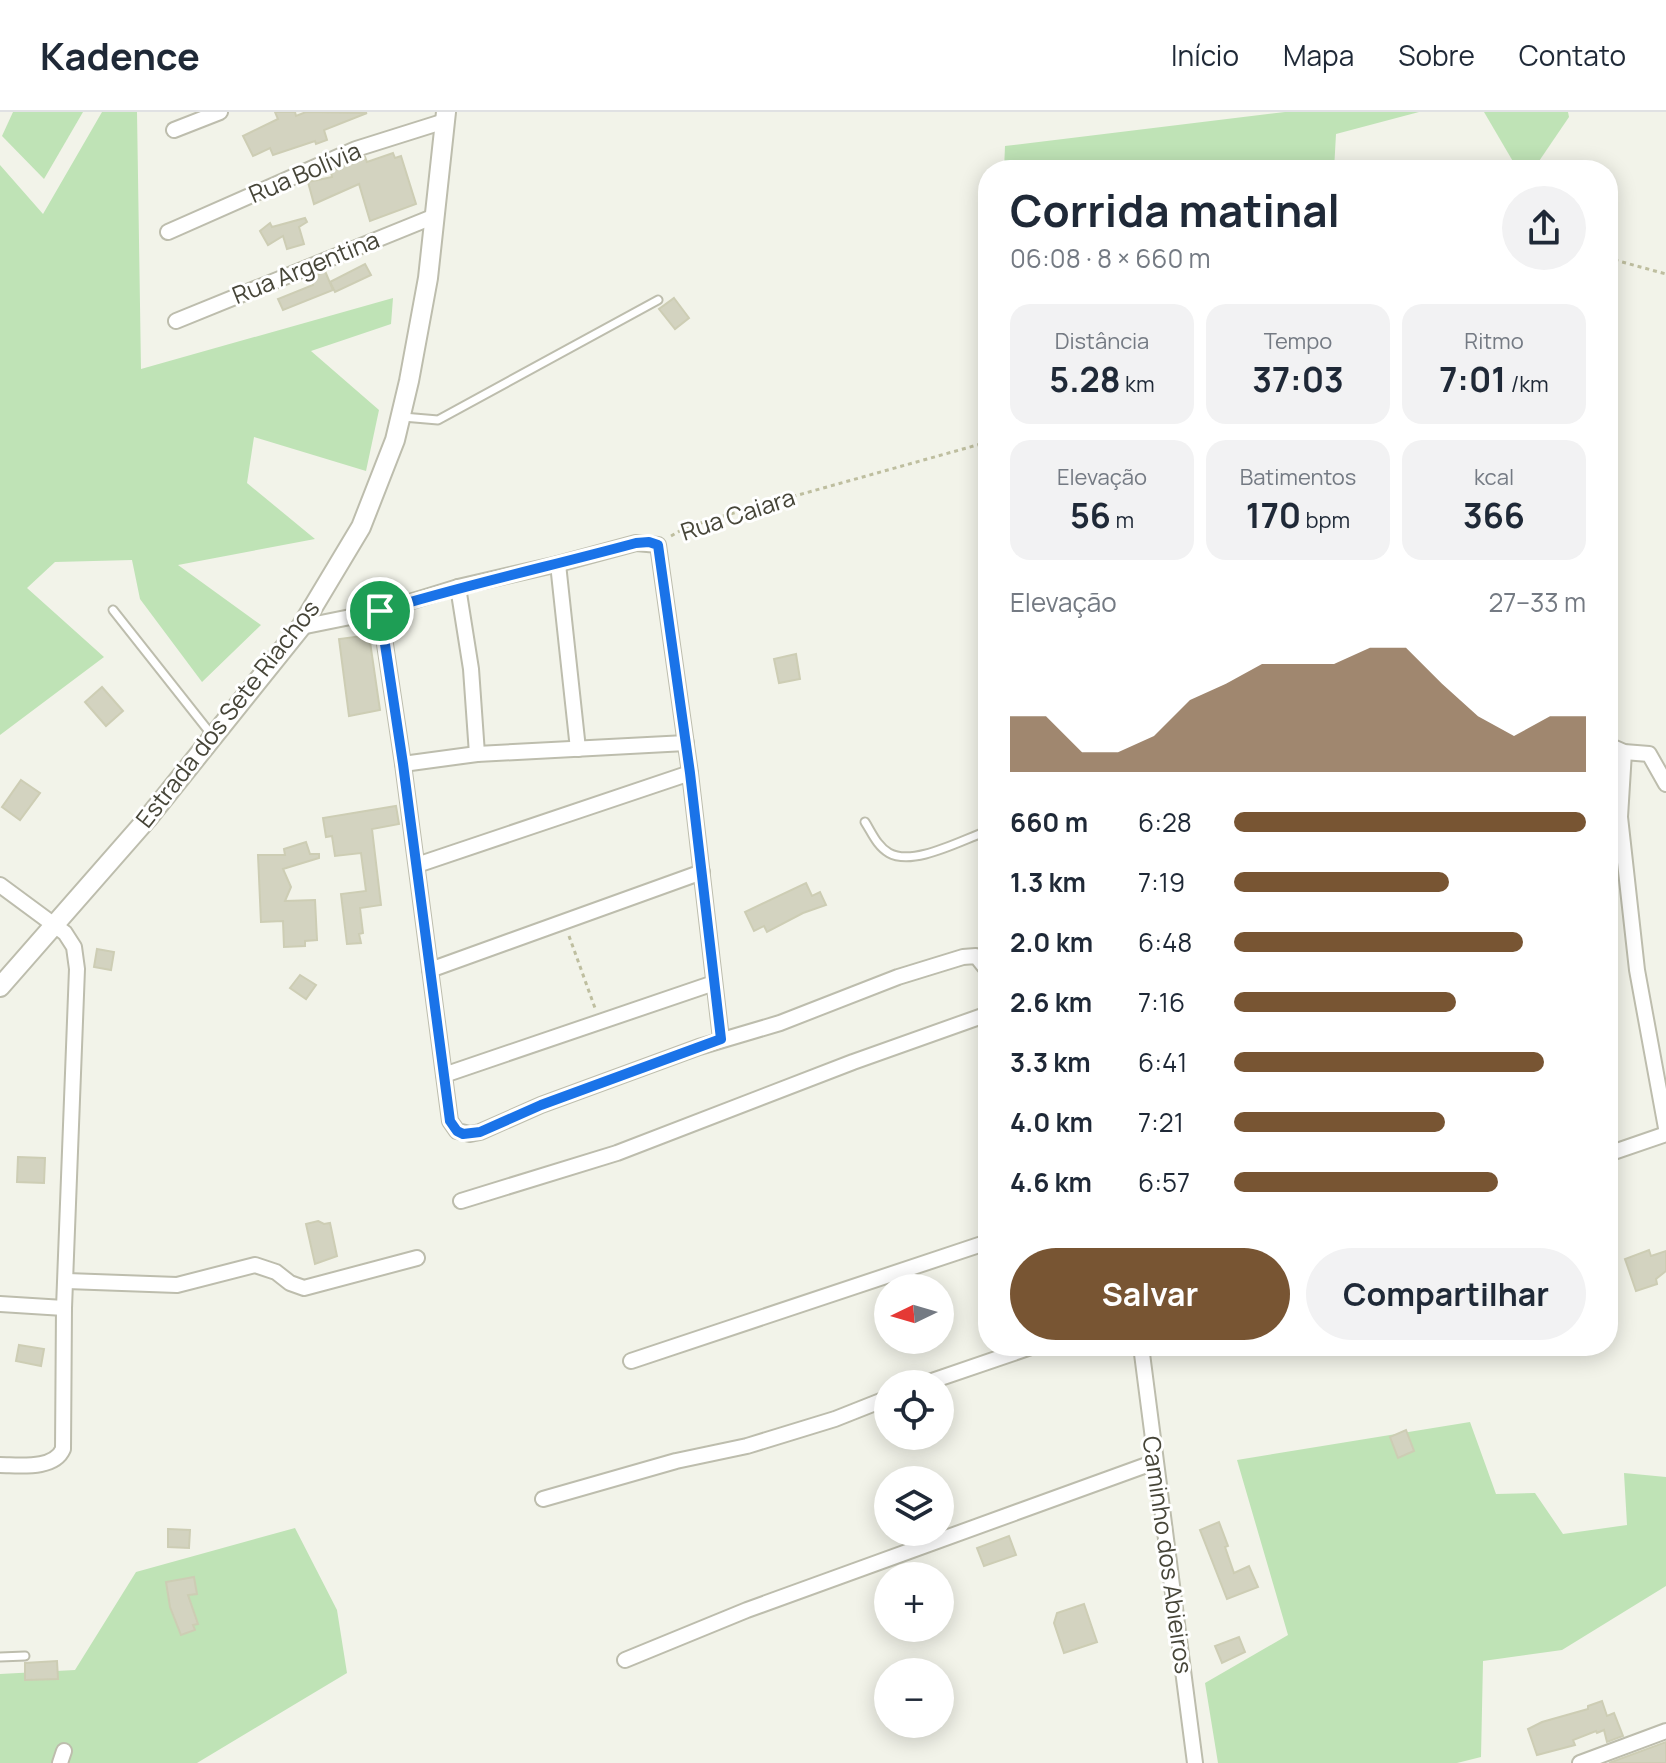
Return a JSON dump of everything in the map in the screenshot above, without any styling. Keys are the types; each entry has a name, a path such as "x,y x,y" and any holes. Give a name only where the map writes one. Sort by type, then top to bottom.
{"street":[{"path":"174,130 220,112"},
{"name":"Estrada dos Sete Riachos","path":"0,987 148,818 301,627 361,527 378,490 401,416 428,278 446,116"},
{"name":"Rua Bolívia","path":"168,232 356,149 446,116"},
{"name":"Rua Argentina","path":"176,321 435,216"},
{"name":"Rua Caiara","path":"301,627 380,611 458,587 636,543 658,545"},
{"path":"658,545 690,773 721,1039"},
{"path":"558,564 578,749"},
{"path":"458,587 471,669 477,754"},
{"path":"380,611 450,1121 457,1131 470,1134 541,1105 721,1039 766,1028 898,977 963,957 978,958"},
{"path":"403,764 477,754 686,743"},
{"path":"1618,749 1649,754 1666,784"},
{"path":"1618,1150 1666,1131 1637,970 1620,817 1624,752"},
{"path":"417,865 690,773"},
{"path":"430,970 702,872"},
{"path":"0,885 70,939 77,969 64,1308 63,1449 57,1459 49,1462 0,1465"},
{"path":"444,1075 714,983"},
{"path":"461,1201 617,1153 978,1018"},
{"path":"631,1361 978,1245"},
{"path":"67,1281 177,1285 255,1265 276,1272 290,1283 304,1288 417,1258"},
{"path":"0,1304 64,1308"},
{"path":"954,1373 1005,1356"},
{"name":"Caminho dos Abieiros","path":"1142,1356 1195,1763"},
{"path":"543,1499 676,1461 747,1446 874,1404"},
{"path":"625,1660 747,1610 1155,1462"},
{"path":"1580,1763 1666,1731"}],"lane":[{"path":"401,416 438,420 658,300"},
{"path":"113,610 212,736"},
{"path":"865,822 878,844 887,852 905,857 937,850 978,835"},
{"path":"0,1657 25,1656"}],"path":[{"path":"1618,261 1666,274"},
{"name":"Rua Caiara","path":"658,545 685,528 978,445"},
{"path":"563,921 600,1022"}],"green space":[{"path":"13,112 83,112 44,179 2,136"},
{"path":"102,112 137,112 141,369 393,298 391,324 311,351 379,410 366,471 254,437 247,483 315,539 178,565 261,625 202,682 140,599 132,560 55,562 27,588 104,657 0,735 0,165 43,214"},
{"path":"1285,112 1419,112 1336,134 1335,160 1004,160 1005,146"},
{"path":"1484,112 1568,112 1569,117 1540,160 1512,160"},
{"path":"1470,1422 1496,1494 1535,1493 1563,1534 1627,1525 1624,1473 1666,1477 1666,1586 1562,1650 1483,1661 1481,1757 1457,1763 1218,1763 1205,1683 1288,1635 1237,1460"},
{"path":"295,1528 337,1610 347,1673 197,1763 0,1763 0,1674 75,1670 136,1572"}],"building":[{"path":"275,112 295,112 296,116 306,112 367,113 324,130 327,140 273,155 270,148 253,156 243,136 278,119"},
{"path":"393,153 395,158 401,156 416,204 370,221 359,184 314,204 308,182 332,177 331,171 360,158 365,157 367,162"},
{"path":"305,218 307,222 299,227 304,244 287,249 283,236 268,245 260,231 270,223 272,227"},
{"path":"365,264 371,275 335,292 330,282"},
{"path":"325,271 333,290 283,310 278,299 313,285 310,278"},
{"path":"674,298 689,318 675,329 659,309"},
{"path":"369,635 380,710 349,716 339,639"},
{"path":"796,654 800,679 779,683 774,659"},
{"path":"102,687 123,711 106,726 85,702"},
{"path":"21,780 40,793 20,820 2,807"},
{"path":"396,806 399,824 372,829 381,905 360,908 361,943 347,944 341,894 366,891 361,853 335,856 332,836 326,837 323,818"},
{"path":"306,842 310,854 319,854 319,858 283,869 291,887 285,901 315,900 317,940 305,941 305,946 284,947 283,921 261,922 258,855 285,855 284,849"},
{"path":"806,883 812,896 820,892 826,905 767,932 764,926 754,931 745,912"},
{"path":"97,949 114,952 111,970 94,967"},
{"path":"300,975 316,985 306,999 290,988"},
{"path":"18,1157 45,1158 44,1183 17,1182"},
{"path":"318,1221 330,1223 337,1256 315,1264 306,1224"},
{"path":"1649,1250 1651,1256 1666,1251 1666,1271 1656,1279 1657,1284 1636,1291 1625,1259"},
{"path":"19,1345 44,1349 41,1366 16,1361"},
{"path":"1406,1430 1414,1451 1398,1458 1390,1437"},
{"path":"1219,1522 1234,1573 1249,1566 1258,1587 1227,1599 1200,1530"},
{"path":"168,1529 190,1530 189,1548 168,1547"},
{"path":"1009,1536 1016,1555 984,1566 977,1548"},
{"path":"194,1577 197,1594 188,1595 198,1624 193,1625 195,1630 181,1635 170,1607 166,1582"},
{"path":"1084,1604 1097,1642 1064,1653 1054,1623 1057,1613"},
{"path":"1239,1637 1245,1652 1222,1663 1215,1646"},
{"path":"57,1661 58,1679 25,1680 25,1663"},
{"path":"1602,1701 1607,1716 1614,1713 1623,1736 1607,1742 1604,1730 1596,1731 1573,1740 1575,1745 1537,1755 1528,1729 1588,1709 1588,1706"},
{"path":"1666,1742 1666,1763 1609,1763"}],"route":[{"path":"636,543 658,545 690,773 721,1039 541,1105 480,1132 463,1134 452,1126 380,611 458,587 636,543"}]}
